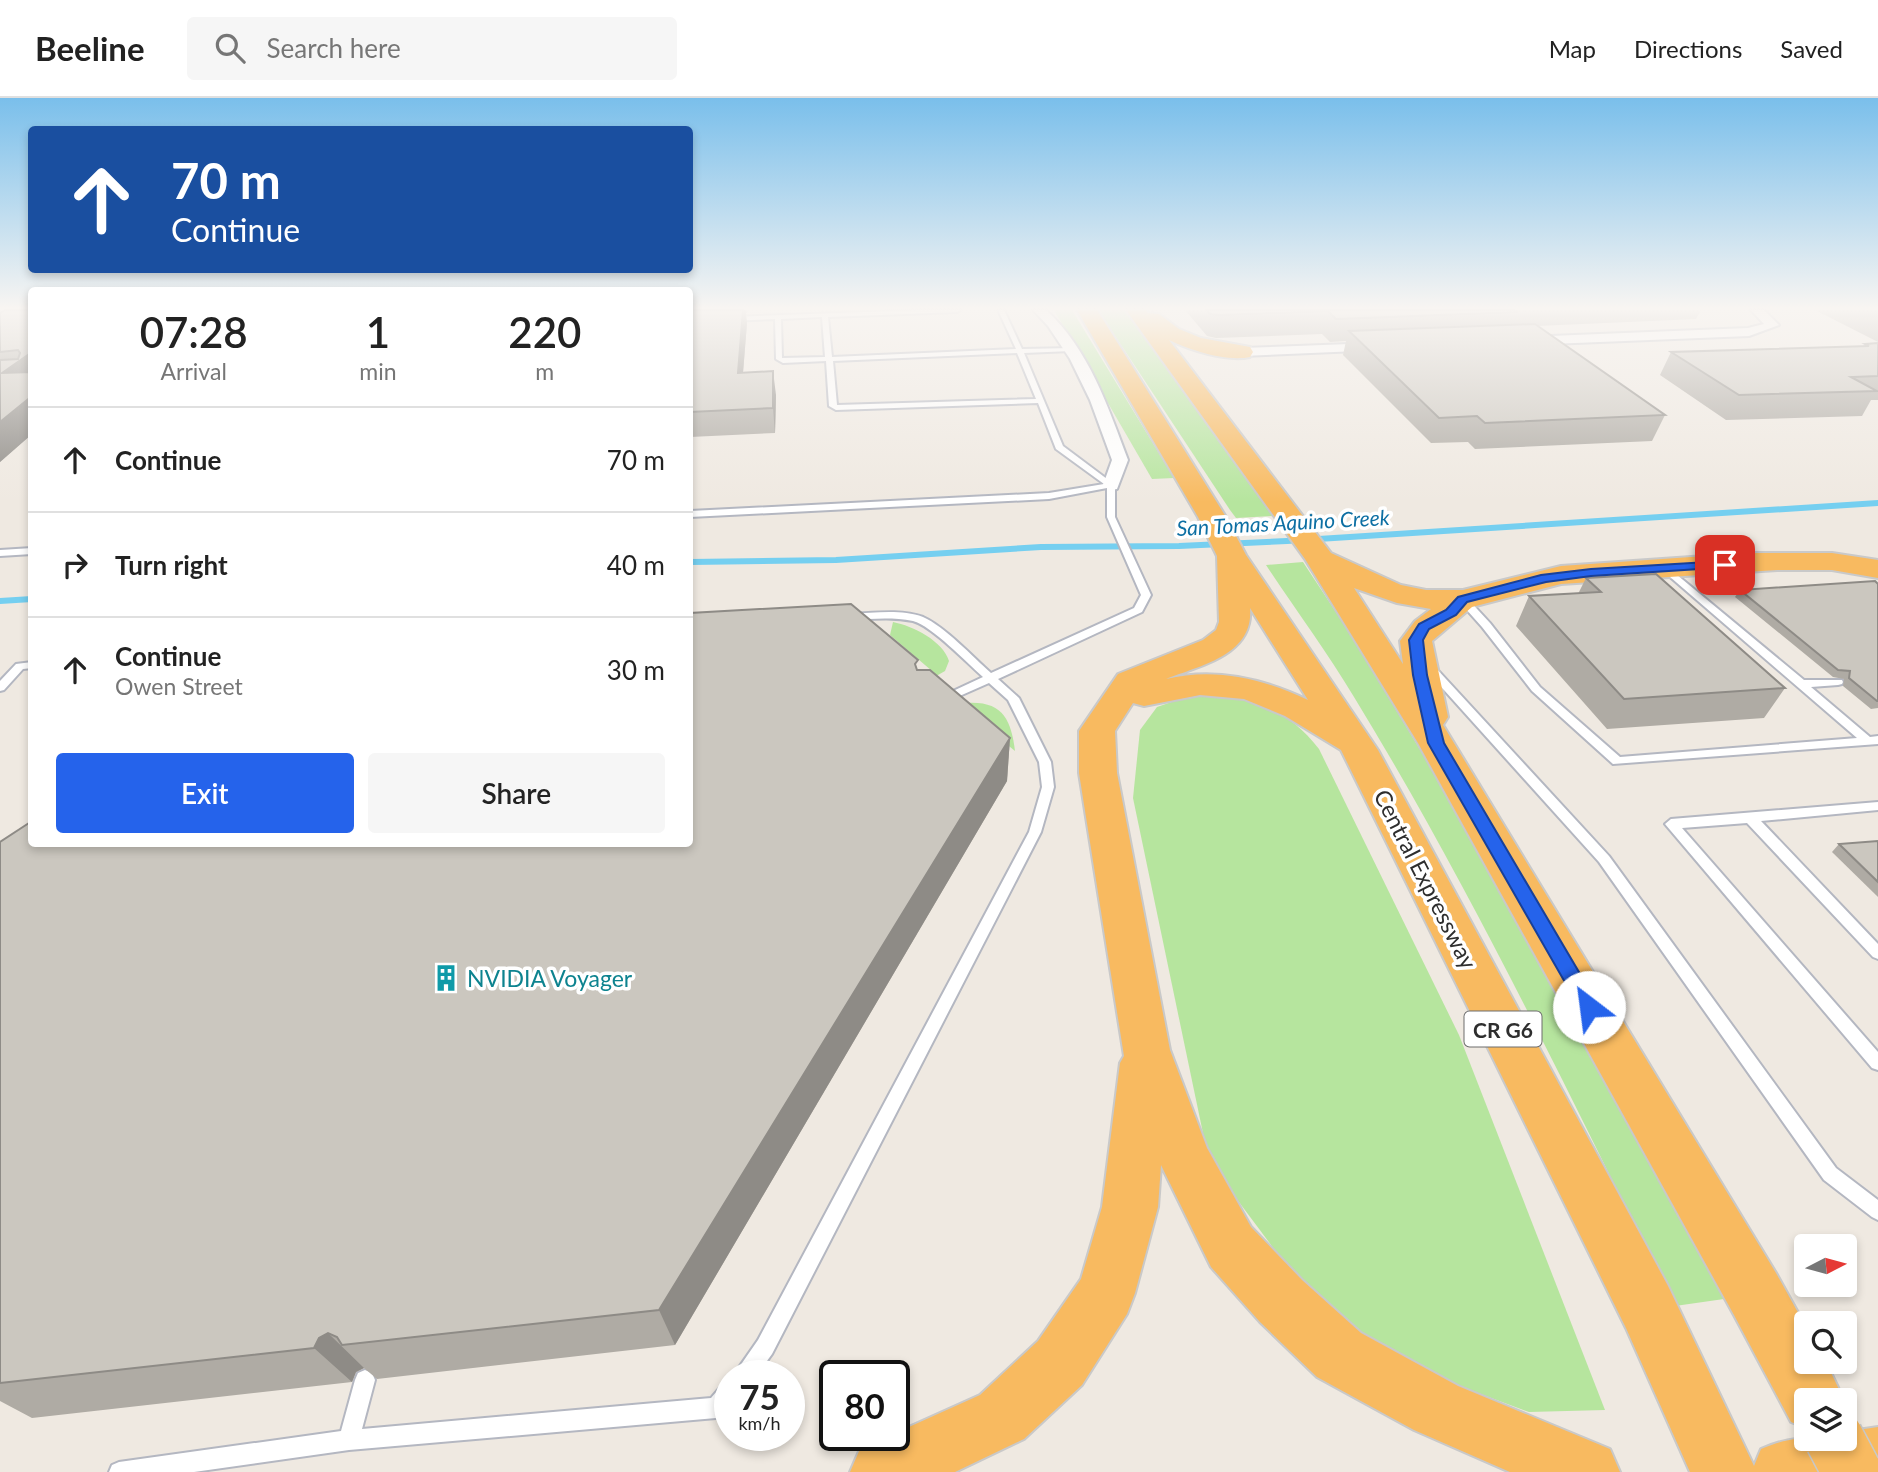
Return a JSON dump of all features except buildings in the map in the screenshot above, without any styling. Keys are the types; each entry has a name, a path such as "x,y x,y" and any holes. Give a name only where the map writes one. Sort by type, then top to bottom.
{"highway":[{"name":"Central Expressway","path":"1126,374 1212,517 1231,555 1359,750 1647,1307 1723,1472"},
{"path":"1184,374 1319,557 1436,743 1755,1294 1806,1388"},
{"path":"1189,381 1197,374"},
{"path":"1231,555 1235,622 1230,635 1215,647 1130,681 1097,731 1098,773 1146,1050 1185,1159 1231,1247 1281,1301 1339,1355 1436,1408 1587,1472"},
{"path":"1319,557 1364,583 1388,592 1426,599 1462,599 1545,578 1665,568 1820,562 1873,565"},
{"path":"1436,743 1416,640 1424,627 1451,612 1462,599"},
{"path":"1112,705 1174,686 1204,683 1236,686 1268,694 1315,716 1359,750"},
{"path":"883,1472 1002,1417 1060,1363 1106,1293 1130,1207 1146,1050"},
{"path":"1841,1451 1852,1472"},
{"path":"1784,1472 1878,1460"}],"street":[{"path":"1083,374 1120,460 1111,485"}],"lane":[{"path":"831,374 834,406 839,408 1040,401"},
{"path":"1029,374 1059,447 1111,485"},
{"path":"693,514 1049,496 1111,485"},
{"path":"1111,485 1111,517 1146,595"},
{"path":"0,553 28,551"},
{"path":"1665,568 1801,684 1873,740"},
{"path":"1146,595 1158,598"},
{"path":"936,703 1138,610 1146,595"},
{"path":"1462,599 1486,625 1536,690 1617,761 1873,740"},
{"path":"756,1360 765,1348 1035,832 1048,787 1045,762 1013,698 931,626 918,619 890,615 836,618"},
{"path":"1418,654 1604,859 1830,1174 1878,1211"},
{"path":"0,688 20,666 28,665"},
{"path":"1801,684 1838,682"},
{"path":"1878,806 1671,824 1878,1063"},
{"path":"1750,818 1878,953"},
{"path":"349,1440 365,1380"},
{"path":"119,1472 349,1440 714,1408"}],"green space":[{"path":"1091,374 1111,374 1174,478 1152,479"},
{"path":"1140,374 1172,374 1273,516 1236,518"},
{"path":"1303,562 1351,635 1460,816 1692,1234 1724,1299 1675,1306 1521,998 1440,846 1344,680 1266,565"},
{"path":"893,622 918,631 941,647 949,661 945,671 931,679 932,671 890,635"},
{"path":"1198,693 1234,698 1266,707 1293,723 1319,749 1459,1035 1605,1410 1529,1412 1414,1369 1327,1320 1209,1162 1133,798 1140,730 1157,707"},
{"path":"959,705 989,705 1003,715 1011,730 1015,751"}],"waterway":[{"name":"San Tomas Aquino Creek","path":"693,562 836,560 1041,547 1179,546 1287,541 1878,503"},
{"name":"San Tomas Aquino Creek","path":"0,601 28,599"}],"place":[{"name":"NVIDIA Voyager","path":"446,978"}],"route":[{"path":"1589,1007 1436,743 1420,675 1416,640 1424,627 1451,612 1462,599 1545,578 1591,572 1725,565"}]}
